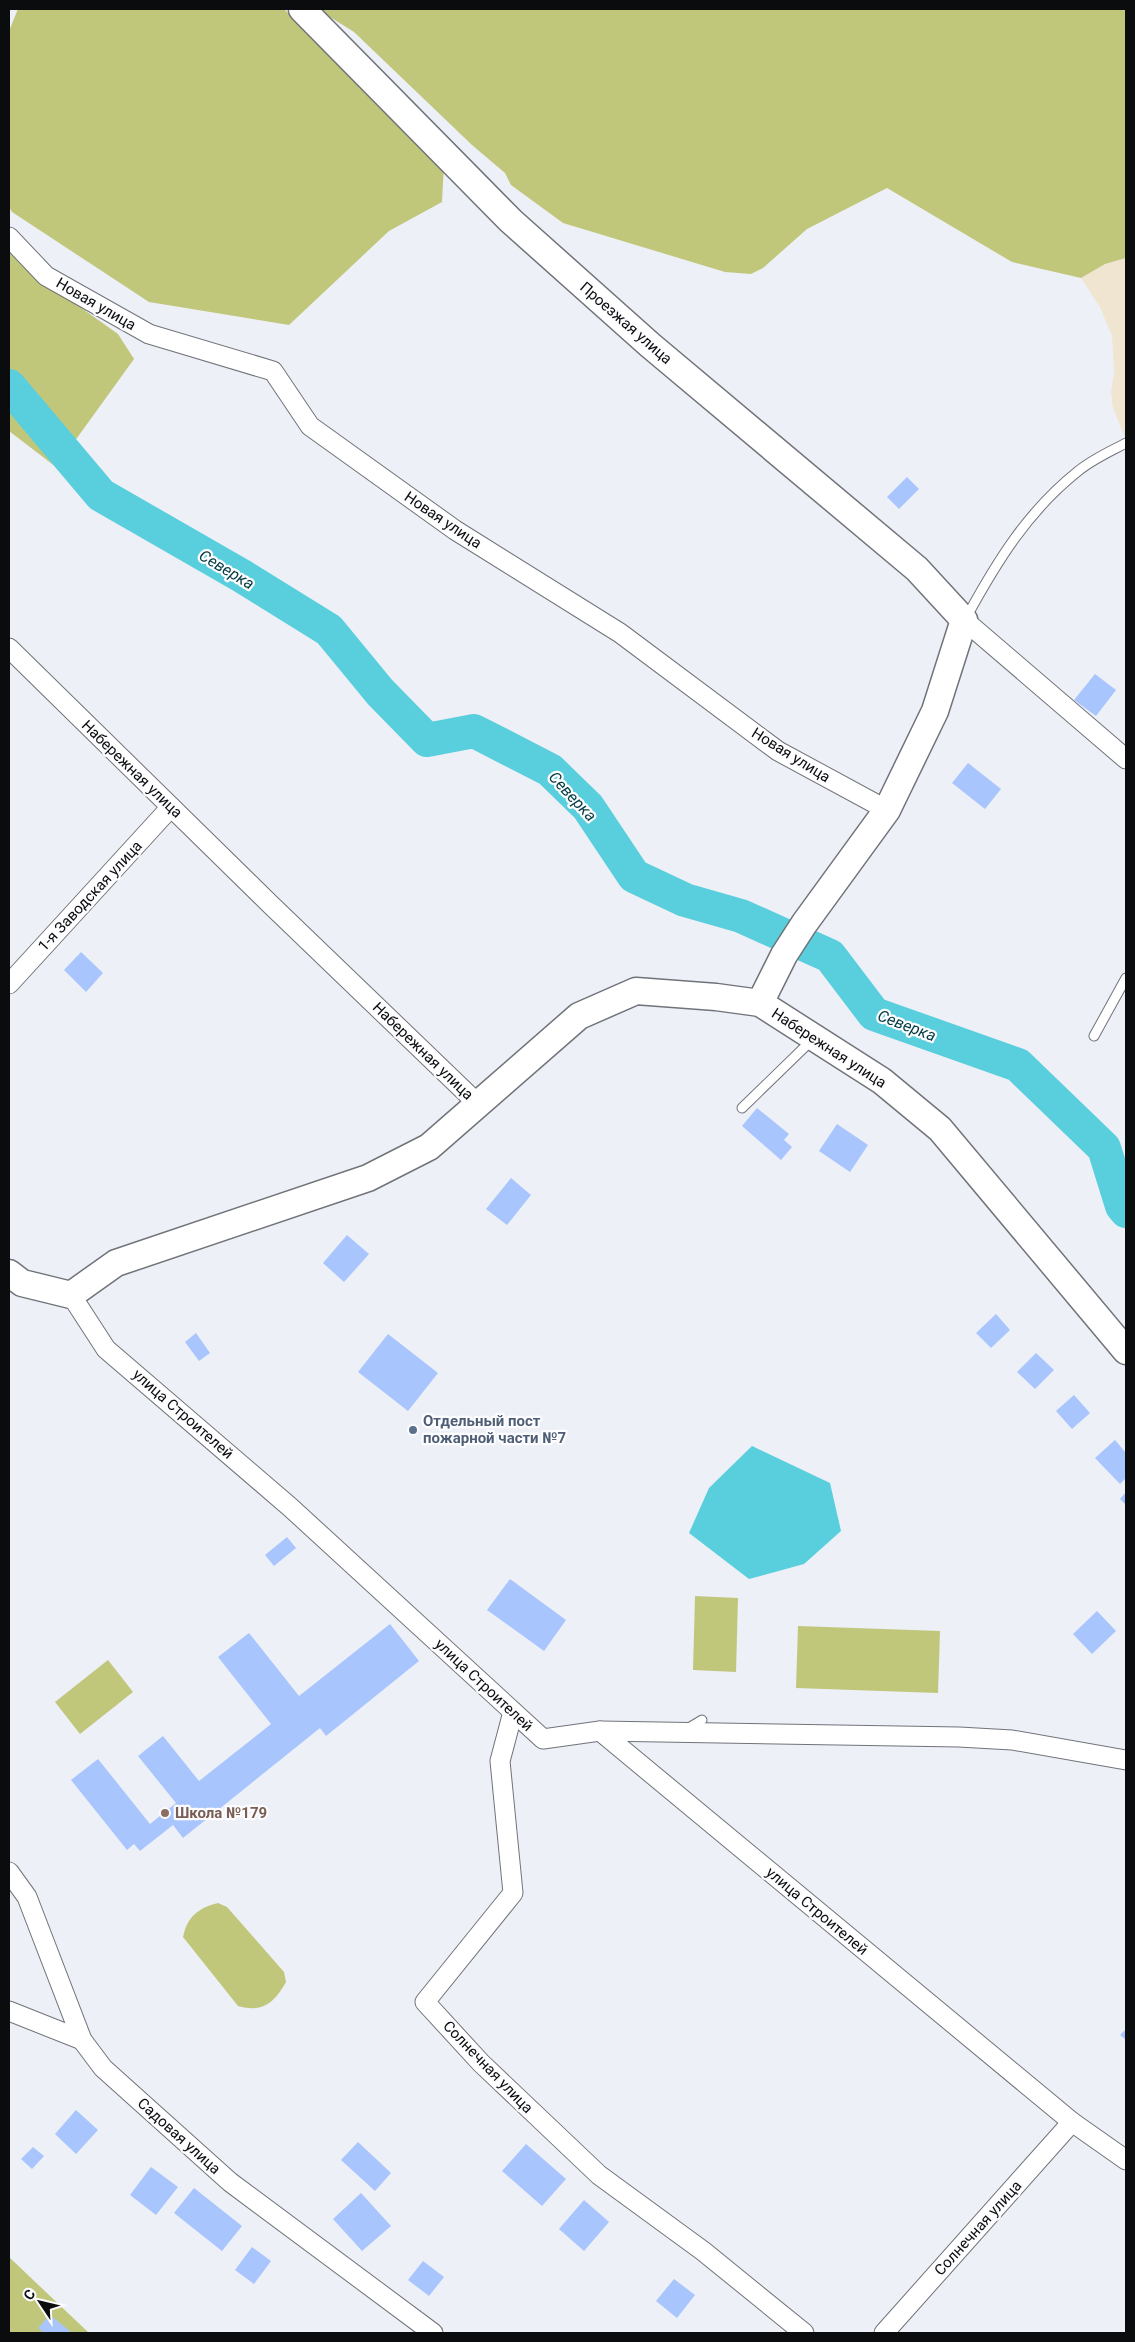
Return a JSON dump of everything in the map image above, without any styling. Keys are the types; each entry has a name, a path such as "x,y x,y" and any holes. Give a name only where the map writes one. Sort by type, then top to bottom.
{"street":[{"name":"Проезжая улица","path":"302,9 511,221 650,345 917,569 964,620"},
{"name":"Новая улица","path":"9,238 46,276 149,334 272,372 310,426 439,519 620,633 778,751 887,810"},
{"path":"760,1003 784,956 804,924 887,810 935,711 964,620 1126,759"},
{"name":"Набережная улица","path":"9,648 479,1105 579,1016 636,991 716,997 760,1003 882,1081 940,1129 1126,1351"},
{"name":"1-я Заводская улица","path":"9,984 171,807"},
{"path":"9,1273 22,1283 72,1295 116,1263 368,1178 429,1147 479,1105"},
{"name":"улица Строителей","path":"72,1295 106,1349 290,1507 543,1739 600,1730 1072,2122 1126,2160"},
{"name":"Солнечная улица","path":"513,1712 500,1761 513,1893 426,2002 481,2063 599,2175 703,2251 804,2333"},
{"path":"600,1730 681,1733 959,1731 1126,1760"},
{"name":"Садовая улица","path":"9,1872 27,1897 82,2040 103,2068 230,2182 433,2333"},
{"path":"9,2011 82,2040"},
{"name":"Солнечная улица","path":"884,2333 1072,2122"}],"lane":[{"path":"964,620 991,571 1023,526 1077,472 1126,443"},
{"path":"1094,1036 1126,978"},
{"path":"742,1108 814,1038"},
{"path":"681,1733 702,1720"}],"shaded area":[{"path":"1126,258 1126,440 1113,408 1111,392 1114,371 1112,336 1100,307 1081,278 1105,264"}],"green space":[{"path":"18,9 284,9 444,163 442,202 389,231 289,325 149,302 12,212 9,207 9,31"},
{"path":"320,9 1126,9 1126,258 1105,264 1081,278 1012,262 887,188 807,229 763,268 751,274 725,272 563,223 511,185 505,173 472,145 354,32"},
{"path":"9,247 25,268 118,334 134,359 56,467 9,431"},
{"path":"695,1596 738,1598 736,1672 693,1670"},
{"path":"798,1626 940,1631 938,1693 796,1688"},
{"path":"108,1660 133,1692 80,1734 55,1702"},
{"path":"218,1903 227,1907 284,1972 286,1982 277,1996 267,2005 254,2008 238,2006 183,1937 187,1924 195,1914"},
{"path":"9,2257 89,2333 9,2333"}],"water":[{"path":"752,1446 830,1483 841,1531 804,1564 749,1579 689,1533 709,1488"}],"building":[{"path":"907,477 919,489 899,509 887,497"},
{"path":"1095,674 1116,690 1096,716 1074,700"},
{"path":"968,763 1001,789 985,809 952,783"},
{"path":"81,952 103,973 86,992 64,970"},
{"path":"757,1108 789,1134 784,1140 792,1147 781,1160 742,1126"},
{"path":"837,1124 868,1145 850,1172 819,1151"},
{"path":"511,1178 531,1195 507,1225 486,1209"},
{"path":"347,1235 369,1254 344,1282 323,1263"},
{"path":"996,1314 1010,1330 991,1348 976,1333"},
{"path":"196,1333 210,1353 199,1361 185,1342"},
{"path":"388,1334 438,1373 408,1411 358,1372"},
{"path":"1036,1353 1054,1370 1035,1389 1017,1372"},
{"path":"1074,1395 1090,1413 1072,1429 1056,1411"},
{"path":"1115,1440 1126,1453 1126,1478 1120,1484 1095,1458"},
{"path":"1126,1492 1126,1505 1120,1499"},
{"path":"287,1537 296,1548 274,1566 265,1555"},
{"path":"510,1579 566,1620 544,1651 487,1610"},
{"path":"1097,1611 1116,1631 1092,1654 1073,1634"},
{"path":"390,1624 419,1661 326,1736 320,1728 183,1838 173,1825 140,1851 134,1844 127,1850 71,1780 98,1759 150,1824 176,1803 138,1756 163,1736 199,1781 271,1724 218,1657 249,1633 299,1696"},
{"path":"1126,2029 1126,2040 1120,2035"},
{"path":"76,2110 98,2130 76,2154 55,2134"},
{"path":"358,2142 391,2173 375,2191 341,2160"},
{"path":"526,2144 566,2179 542,2206 502,2171"},
{"path":"33,2147 44,2156 32,2169 21,2159"},
{"path":"151,2167 178,2187 156,2215 130,2195"},
{"path":"194,2188 242,2226 222,2251 174,2213"},
{"path":"361,2193 391,2226 362,2251 333,2219"},
{"path":"584,2200 609,2222 584,2251 559,2229"},
{"path":"252,2247 271,2261 254,2284 235,2270"},
{"path":"423,2261 444,2277 429,2296 408,2280"},
{"path":"674,2279 695,2295 677,2318 656,2301"},
{"path":"50,2315 70,2331 68,2333 44,2333 38,2328"}],"waterway":[{"name":"Северка","path":"9,386 101,495 242,576 329,630 380,692 427,740 474,731 550,770 588,807 634,876 685,900 741,916 830,956 874,1014 1018,1065 1104,1148 1122,1206 1126,1211"}],"place":[{"name":"Отдельный пост пожарной части №7","path":"413,1430"},
{"name":"Школа №179","path":"165,1813"}]}
